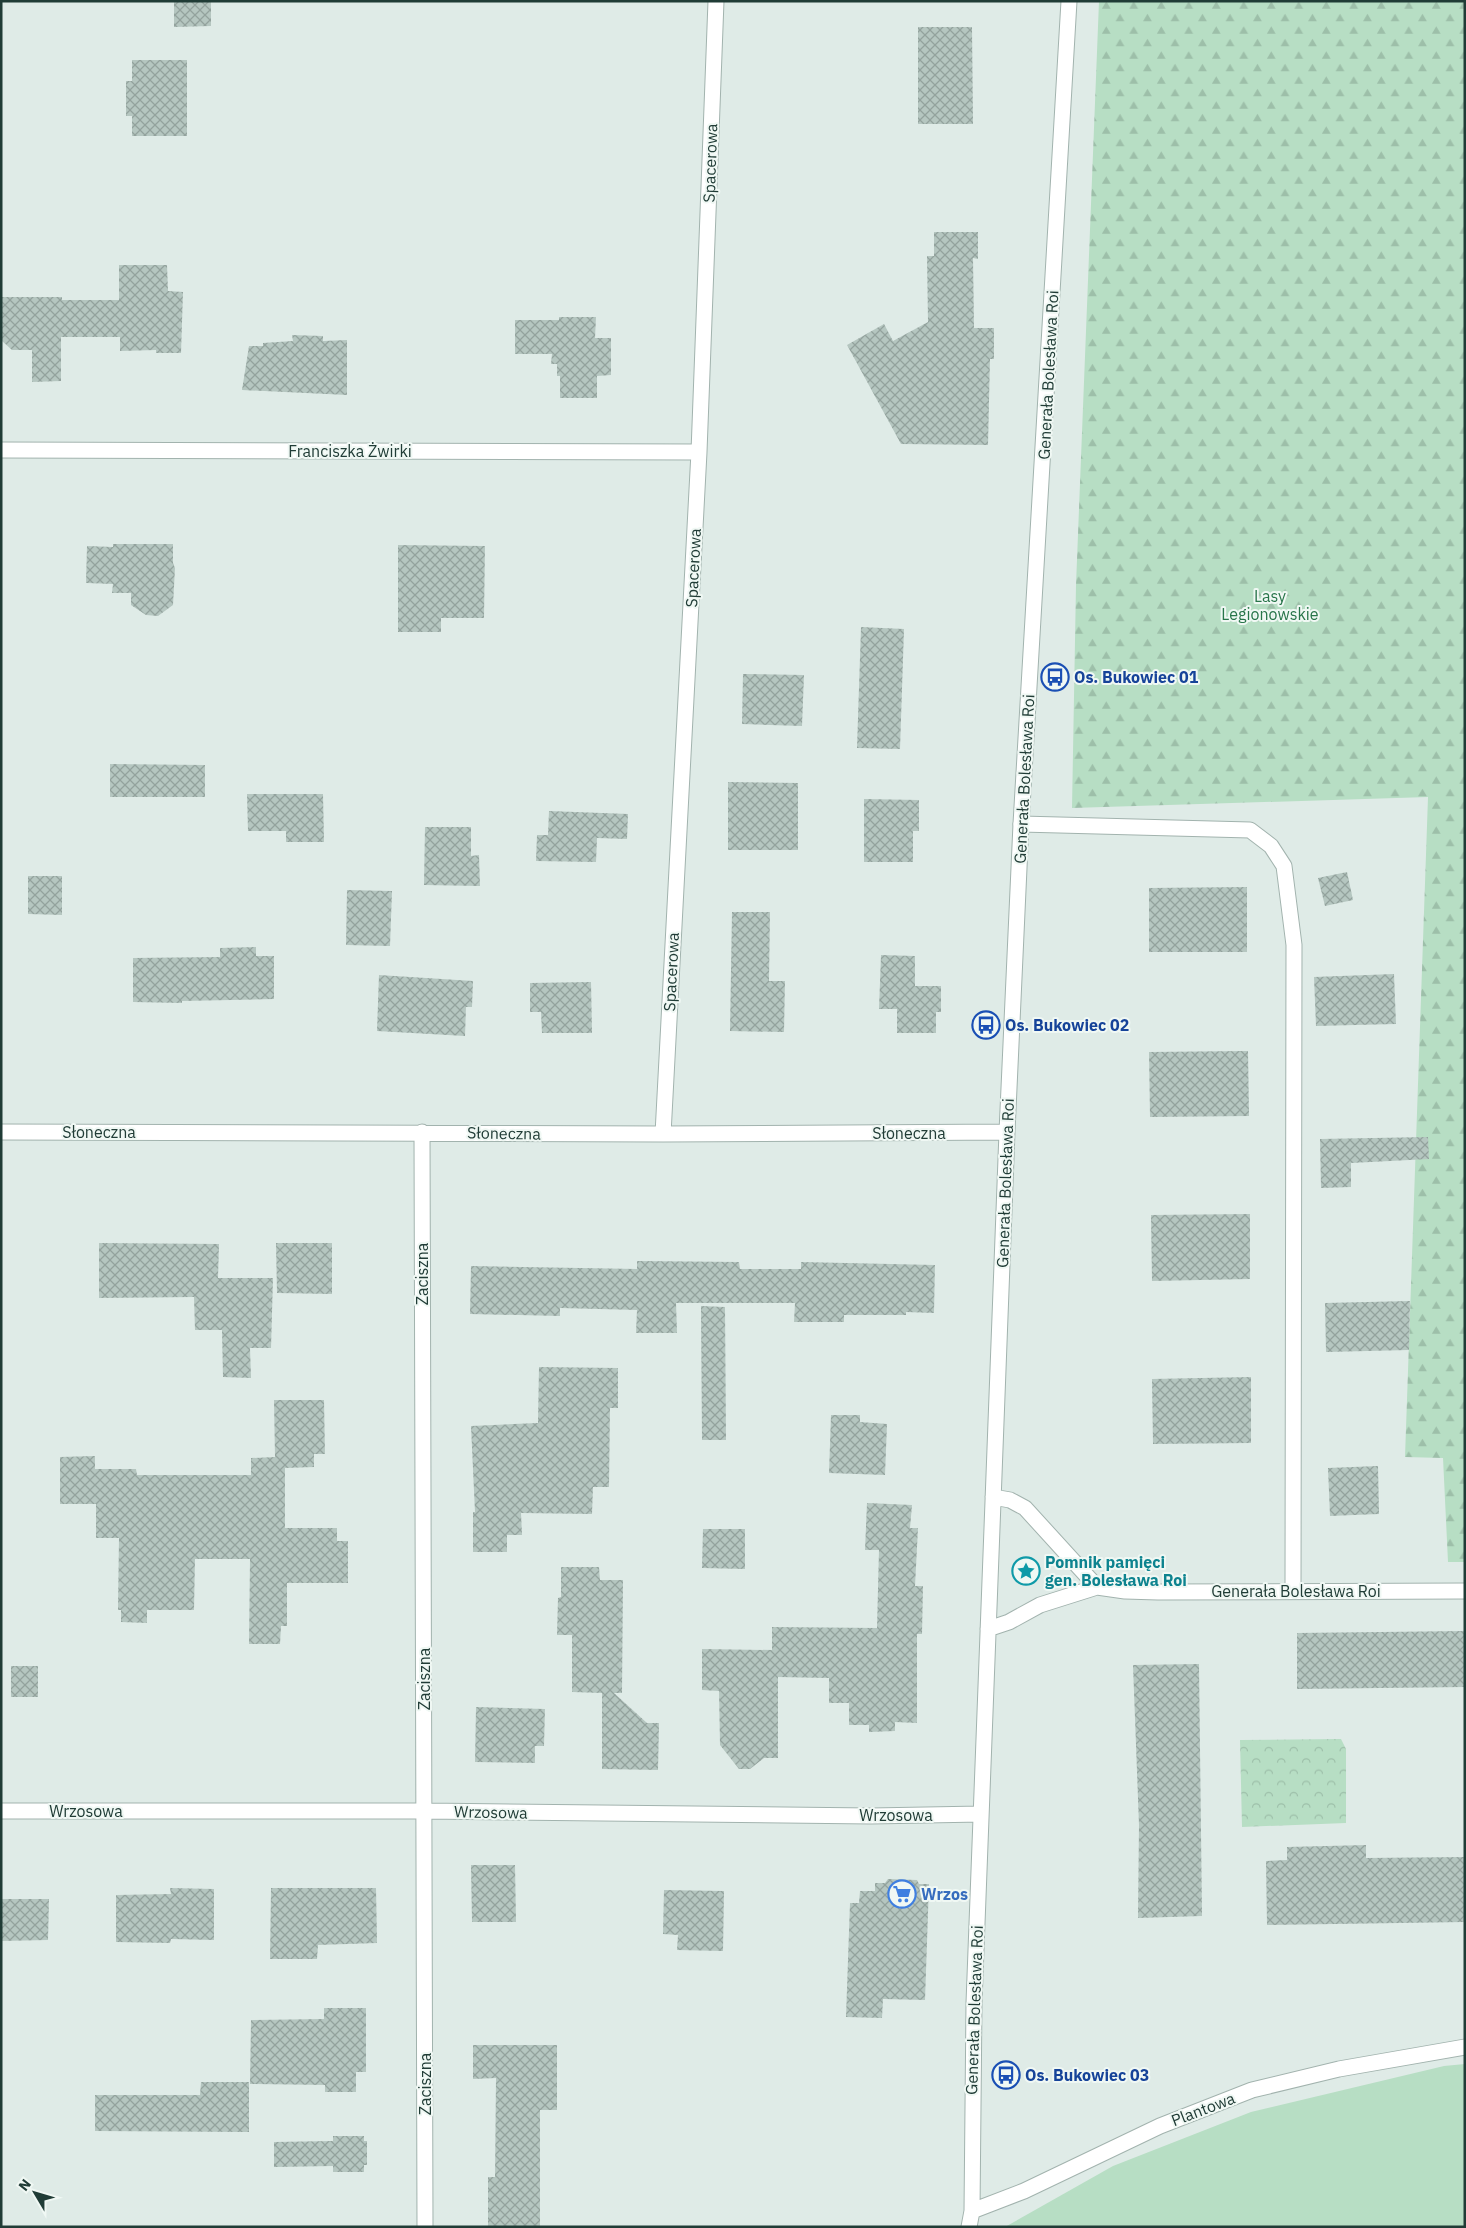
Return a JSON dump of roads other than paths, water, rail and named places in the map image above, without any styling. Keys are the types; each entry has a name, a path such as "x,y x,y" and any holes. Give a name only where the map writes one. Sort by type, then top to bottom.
{"street":[{"name":"Spacerowa","path":"663,1134 699,452 716,1"},
{"name":"Generała Bolesława Roi","path":"972,2211 972,2069 1007,1132 1022,824 1069,1"},
{"name":"Franciszka Żwirki","path":"1,450 699,452"},
{"path":"1022,824 1250,830 1271,846 1284,866 1294,944 1293,1590"},
{"name":"Słoneczna","path":"1,1132 663,1134 1007,1132"},
{"name":"Zaciszna","path":"422,1132 425,2227"},
{"path":"993,1497 1010,1500 1025,1508 1098,1587"},
{"name":"Generała Bolesława Roi","path":"988,1629 1009,1622 1040,1605 1098,1587 1126,1591 1158,1592 1293,1590 1465,1591"},
{"name":"Wrzosowa","path":"1,1811 425,1811 871,1816 981,1814"},
{"name":"Plantowa","path":"972,2211 1024,2191 1160,2126 1252,2090 1339,2069 1465,2048"},
{"path":"968,2227 972,2211"}],"place":[{"name":"Os. Bukowiec 01","path":"1055,677"},
{"name":"Os. Bukowiec 02","path":"986,1025"},
{"name":"Pomnik pamięci gen. Bolesława Roi","path":"1026,1571"},
{"name":"Wrzos","path":"902,1894"},
{"name":"Os. Bukowiec 03","path":"1006,2075"}],"park label":[{"name":"Lasy Legionowskie","path":"1270,605"}]}
